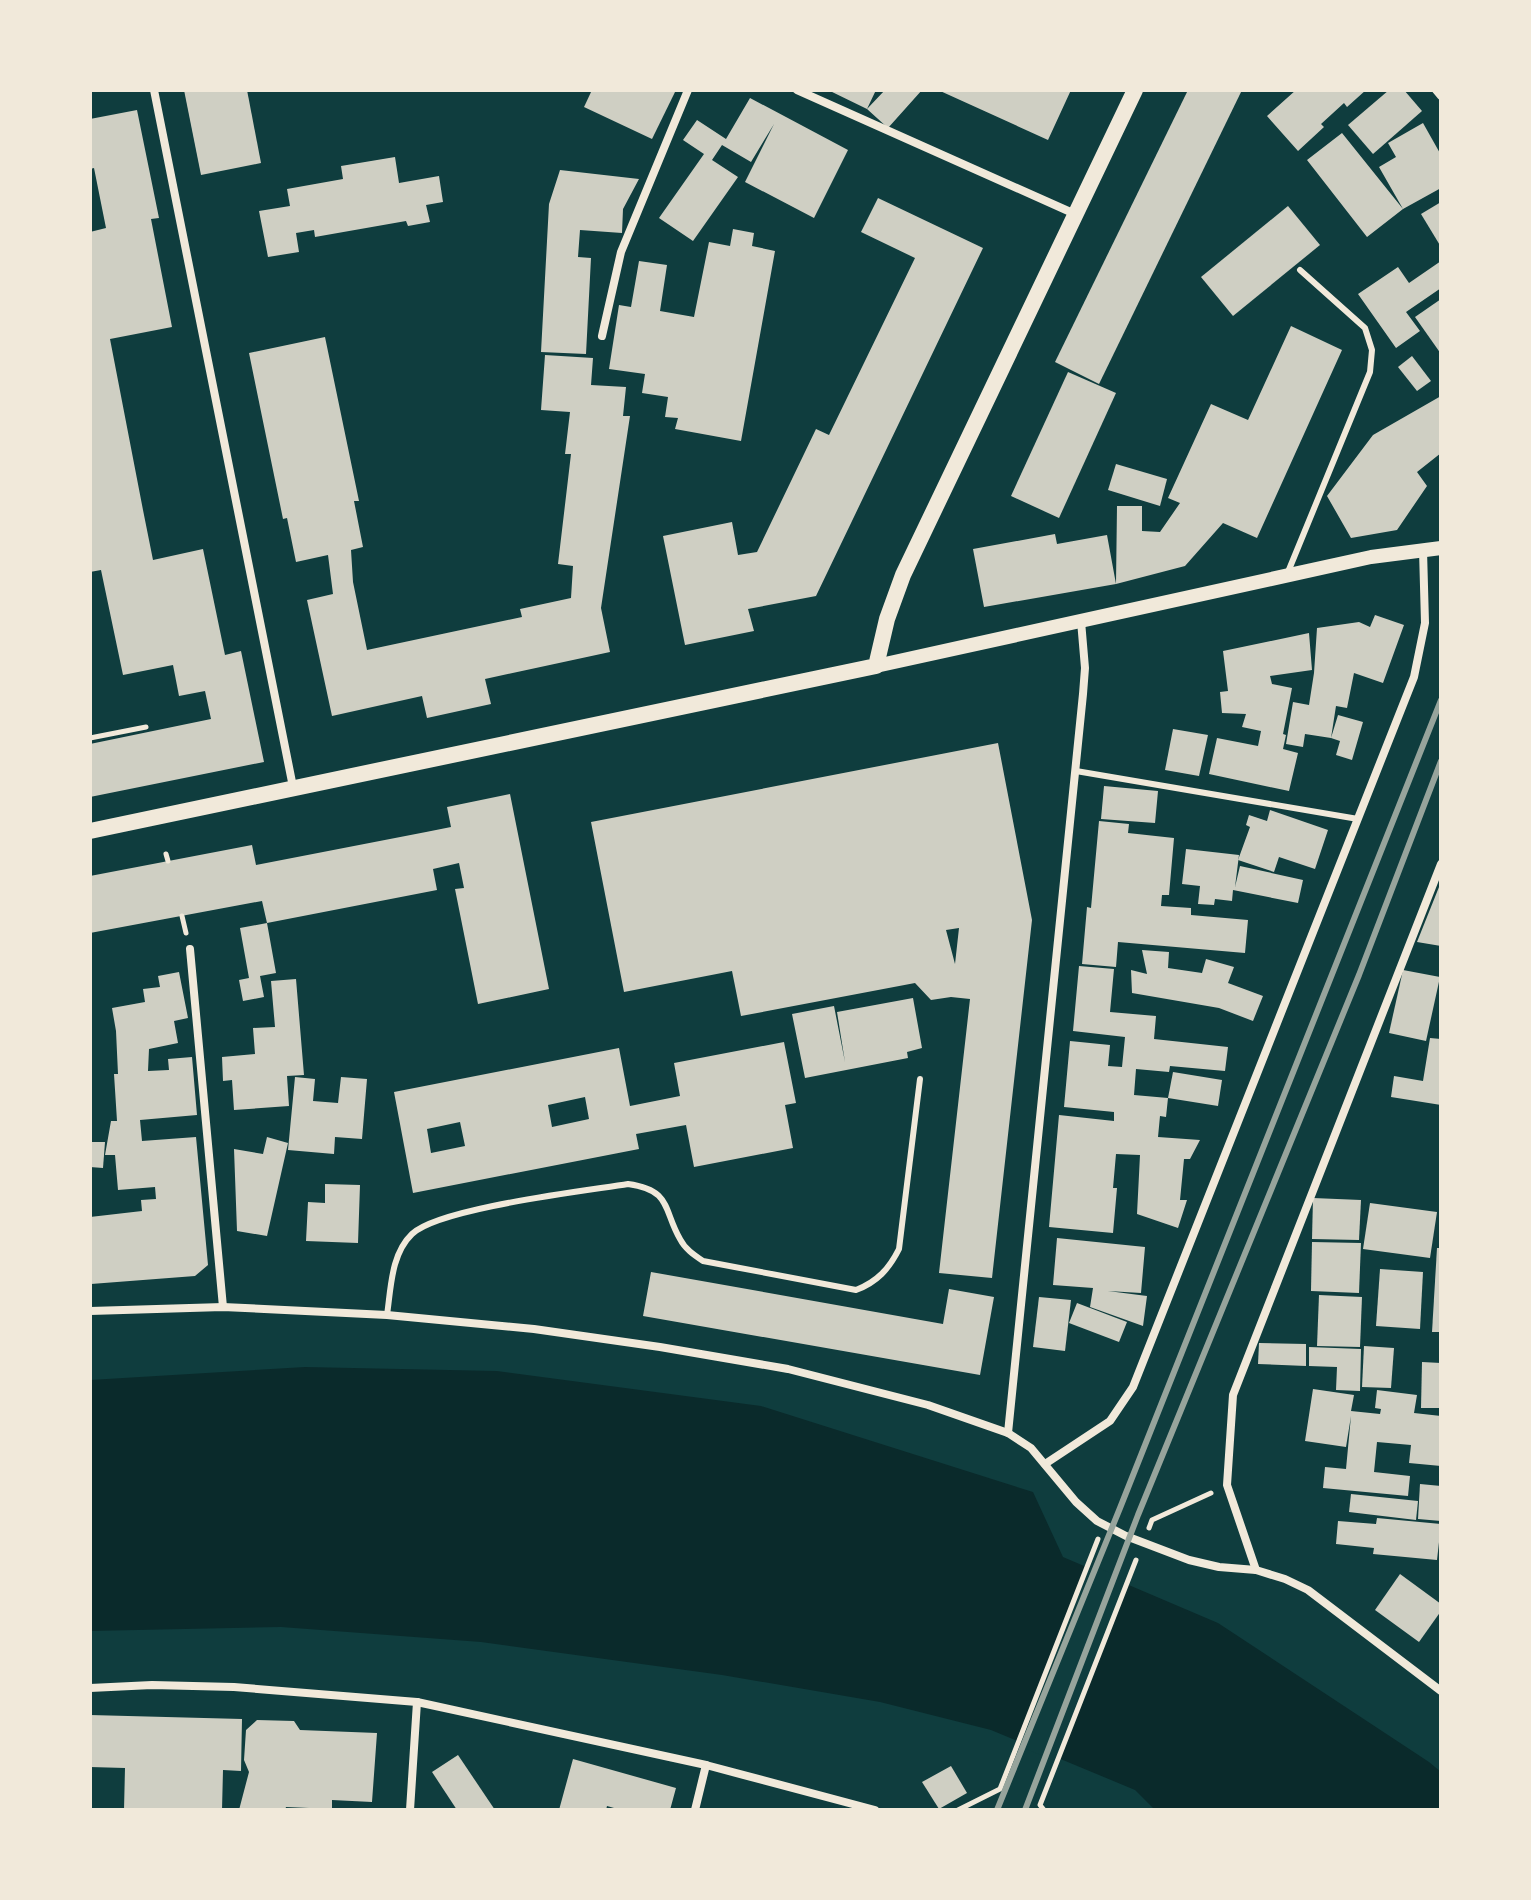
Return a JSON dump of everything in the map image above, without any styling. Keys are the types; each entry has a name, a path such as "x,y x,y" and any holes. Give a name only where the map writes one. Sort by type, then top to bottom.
{"main road":[{"path":"90,831 876,666 887,619 903,575 1135,90"}],"street":[{"path":"154,90 293,787"},
{"path":"602,336 621,252 688,90"},
{"path":"797,90 1075,214"},
{"path":"1436,90 1441,96"},
{"path":"876,666 1371,557 1441,548"},
{"path":"1045,1464 1110,1421 1133,1387 1414,677 1420,653 1426,591 1423,550"},
{"path":"1008,1433 1076,771 1085,668 1081,621"},
{"path":"1256,1570 1227,1485 1233,1395 1441,864"},
{"path":"190,949 223,1307"},
{"path":"90,1311 223,1307 387,1315 534,1329 788,1369 928,1405 1008,1433 1031,1448 1076,1502 1097,1521 1126,1536 1189,1560 1219,1567 1256,1570 1308,1590 1441,1691"},
{"path":"90,1688 152,1685 234,1687 417,1702 706,1765 875,1810"},
{"path":"410,1810 417,1702"},
{"path":"695,1810 706,1765"}],"lane":[{"path":"1287,576 1370,372 1372,350 1365,328 1300,270"},
{"path":"1076,771 1358,819"},
{"path":"387,1315 395,1263 413,1233 455,1213 628,1184 641,1186 664,1200 679,1238 703,1261 856,1290 867,1286 885,1272 899,1249 920,1079"}],"path":[{"path":"90,738 146,727"},
{"path":"1146,1535 1152,1520 1227,1485"},
{"path":"958,1810 1000,1789 1100,1533"},
{"path":"1042,1807 1140,1549"}],"water":[{"path":"305,1367 497,1371 761,1406 1033,1492 1063,1557 1218,1623 1429,1762 1441,1772 1441,1810 1155,1810 1135,1790 991,1730 880,1702 722,1675 481,1642 281,1627 90,1631 90,1380"}],"pier":[{"path":"1088,1563 1128,1581 1057,1762 1017,1745"}],"building":[{"path":"184,90 247,90 261,163 201,175"},
{"path":"592,90 676,90 652,139 584,107"},
{"path":"828,90 876,90 867,109"},
{"path":"885,90 922,90 888,128 867,109"},
{"path":"938,90 1013,91 1071,90 1048,140"},
{"path":"1188,90 1242,90 1099,384 1055,362"},
{"path":"1296,90 1366,90 1347,107 1344,103 1298,151 1267,116"},
{"path":"1389,90 1404,90 1422,111 1373,154 1348,125"},
{"path":"750,98 848,150 814,218 745,182 774,124 751,162 722,145 712,160 738,177 693,241 659,218 704,154 683,140 697,120 726,139"},
{"path":"137,110 159,218 151,219 172,327 110,339 143,510 153,560 203,549 225,655 241,651 264,762 90,797 90,744 211,719 205,691 179,696 173,665 123,675 101,570 90,572 90,232 106,228 94,168 90,169 90,119"},
{"path":"1423,123 1441,155 1441,188 1403,209 1379,167 1396,157 1388,143"},
{"path":"1342,133 1403,209 1367,237 1307,160"},
{"path":"395,157 399,183 439,176 443,202 426,205 430,222 408,226 406,221 315,237 314,230 296,233 299,252 268,257 259,211 290,206 287,189 343,179 341,166"},
{"path":"560,170 639,179 623,209 622,233 580,230 578,257 591,258 586,354 541,352 549,204"},
{"path":"878,198 983,248 816,596 748,609 754,631 685,645 663,536 732,522 738,555 757,552 816,429 829,435 915,258 861,232"},
{"path":"1441,202 1441,247 1421,214"},
{"path":"1288,206 1320,245 1233,316 1201,277"},
{"path":"733,229 754,233 752,246 775,251 741,441 675,429 678,418 665,417 668,397 642,393 645,374 609,369 619,305 631,307 639,261 667,265 660,311 694,317 709,242 730,246"},
{"path":"1441,261 1441,288 1406,312 1420,331 1396,348 1358,294 1398,267 1409,283"},
{"path":"1441,299 1441,354 1415,317"},
{"path":"1291,326 1342,350 1257,538 1223,523 1185,566 1116,584 1117,506 1142,506 1142,531 1160,532 1180,503 1168,498 1211,404 1248,420"},
{"path":"325,337 359,501 354,501 363,547 351,550 353,582 367,650 522,617 520,609 571,598 573,566 558,564 571,454 565,454 570,412 541,410 545,355 593,358 591,385 626,387 623,416 630,416 601,608 610,652 485,679 491,704 427,718 422,696 332,716 307,600 333,594 328,555 296,562 287,518 283,519 249,353"},
{"path":"1412,356 1431,381 1417,391 1398,367"},
{"path":"1068,372 1116,393 1059,518 1011,496"},
{"path":"1441,396 1441,453 1417,472 1427,486 1397,530 1351,538 1327,496 1373,435"},
{"path":"1116,464 1167,479 1160,506 1108,490"},
{"path":"1055,534 1057,544 1107,535 1116,584 984,607 973,549"},
{"path":"1375,615 1404,625 1383,683 1354,673 1347,708 1336,706 1331,738 1305,734 1303,747 1286,744 1293,702 1309,705 1317,628 1359,622 1370,627"},
{"path":"1309,633 1312,670 1270,676 1272,684 1292,688 1283,749 1298,753 1289,791 1209,774 1217,738 1258,746 1261,731 1242,727 1246,714 1222,713 1220,692 1228,691 1223,651"},
{"path":"1338,715 1363,722 1352,760 1336,755 1340,741 1331,738"},
{"path":"1173,729 1208,735 1199,776 1165,770"},
{"path":"998,743 1032,920 992,1278 939,1273 970,999 951,997 931,1000 915,983 741,1016 732,971 624,992 591,822","holes":["959,928 955,964 946,930"]},
{"path":"1104,786 1158,791 1155,823 1101,819"},
{"path":"510,794 549,989 478,1004 455,889 464,888 459,863 433,869 437,890 267,923 262,901 90,933 90,876 252,845 256,865 426,832 451,827 447,807"},
{"path":"1270,810 1328,830 1315,869 1279,857 1274,872 1238,860 1250,827 1246,825 1249,815 1267,821"},
{"path":"1099,821 1129,824 1128,833 1174,838 1169,895 1162,895 1161,906 1191,908 1191,915 1248,920 1245,953 1118,942 1116,967 1082,964"},
{"path":"1186,849 1239,855 1235,887 1240,866 1303,880 1298,903 1233,890 1232,901 1215,899 1214,905 1198,904 1200,886 1182,884"},
{"path":"1441,882 1441,946 1417,942"},
{"path":"267,923 276,973 260,976 264,997 243,1001 239,980 249,978 240,928"},
{"path":"1142,950 1169,952 1168,968 1202,973 1206,959 1234,967 1228,983 1263,996 1253,1021 1219,1008 1132,993 1131,970 1147,974"},
{"path":"1079,966 1114,969 1110,1012 1156,1016 1154,1039 1228,1047 1225,1071 1170,1066 1169,1072 1136,1069 1134,1095 1168,1098 1166,1117 1160,1116 1158,1137 1200,1140 1190,1159 1184,1159 1180,1200 1187,1200 1178,1228 1137,1214 1140,1155 1116,1154 1113,1233 1049,1227 1059,1115 1114,1121 1114,1112 1064,1107 1070,1041 1110,1045 1108,1066 1122,1067 1125,1037 1073,1031"},
{"path":"1403,970 1440,977 1426,1041 1389,1033"},
{"path":"179,972 188,1018 174,1021 178,1043 149,1049 148,1071 169,1070 168,1059 192,1057 197,1115 140,1120 142,1141 196,1137 208,1265 195,1276 91,1284 90,1217 142,1211 141,1200 156,1199 155,1187 118,1190 115,1155 105,1155 111,1121 117,1121 114,1074 118,1074 112,1008 145,1002 143,989 160,987 158,976"},
{"path":"296,979 304,1075 287,1076 289,1106 234,1110 232,1080 223,1081 222,1057 255,1054 253,1028 275,1027 271,981"},
{"path":"913,998 922,1048 907,1052 908,1058 805,1078 792,1014 834,1006 845,1062 837,1012"},
{"path":"1430,1038 1441,1039 1441,1105 1391,1097 1394,1076 1423,1081"},
{"path":"784,1042 796,1103 785,1105 793,1148 694,1167 686,1125 636,1134 639,1149 413,1193 394,1092 619,1048 630,1106 680,1096 674,1063","holes":["585,1097 589,1119 552,1127 548,1105","460,1122 465,1146 431,1153 427,1129"]},
{"path":"1173,1072 1222,1080 1218,1106 1168,1098"},
{"path":"295,1077 315,1079 313,1101 338,1103 341,1077 367,1079 362,1139 335,1137 334,1154 288,1150"},
{"path":"267,1137 288,1143 267,1236 237,1231 234,1149 263,1154"},
{"path":"90,1142 105,1142 103,1168 90,1167"},
{"path":"325,1184 360,1185 358,1243 306,1241 308,1202 325,1203"},
{"path":"1313,1198 1361,1200 1359,1240 1312,1239"},
{"path":"1370,1203 1437,1212 1430,1258 1363,1249"},
{"path":"1057,1238 1145,1247 1141,1293 1108,1291 1147,1296 1143,1326 1090,1307 1093,1288 1053,1285"},
{"path":"1312,1242 1361,1243 1359,1293 1311,1291"},
{"path":"1437,1248 1441,1248 1441,1332 1432,1332"},
{"path":"1380,1269 1423,1272 1420,1329 1376,1326"},
{"path":"651,1272 943,1324 949,1289 994,1297 980,1375 643,1316"},
{"path":"1319,1295 1362,1297 1360,1347 1317,1346"},
{"path":"1039,1297 1071,1300 1065,1351 1033,1347"},
{"path":"1077,1303 1127,1322 1119,1342 1069,1323"},
{"path":"1259,1343 1306,1344 1306,1366 1258,1364"},
{"path":"1364,1346 1394,1348 1391,1388 1362,1387"},
{"path":"1309,1347 1361,1349 1360,1391 1336,1390 1337,1367 1309,1366"},
{"path":"1422,1362 1441,1363 1441,1408 1421,1408"},
{"path":"1313,1389 1354,1395 1351,1411 1380,1414 1381,1409 1375,1408 1377,1390 1417,1395 1414,1413 1441,1416 1441,1466 1409,1463 1411,1445 1377,1442 1374,1472 1410,1476 1408,1496 1323,1488 1325,1467 1346,1469 1351,1416 1346,1447 1305,1441"},
{"path":"1420,1484 1441,1486 1441,1521 1418,1519"},
{"path":"1351,1494 1418,1501 1416,1520 1349,1512"},
{"path":"1377,1518 1441,1524 1437,1560 1373,1554 1374,1548 1336,1544 1338,1521 1376,1524"},
{"path":"1400,1574 1441,1604 1441,1611 1419,1642 1375,1610"},
{"path":"90,1715 242,1719 241,1771 223,1770 222,1810 124,1810 125,1768 90,1767"},
{"path":"257,1720 294,1721 300,1730 377,1733 372,1802 332,1800 332,1809 286,1807 285,1810 239,1810 249,1772 244,1760 246,1730"},
{"path":"458,1755 495,1810 457,1810 432,1772"},
{"path":"573,1759 676,1788 670,1810 621,1810 607,1806 606,1810 559,1810"},
{"path":"951,1766 967,1793 939,1809 922,1782"}],"railway":[{"path":"997,1810 1441,700"},
{"path":"1025,1810 1138,1515 1359,975 1441,761"}]}
